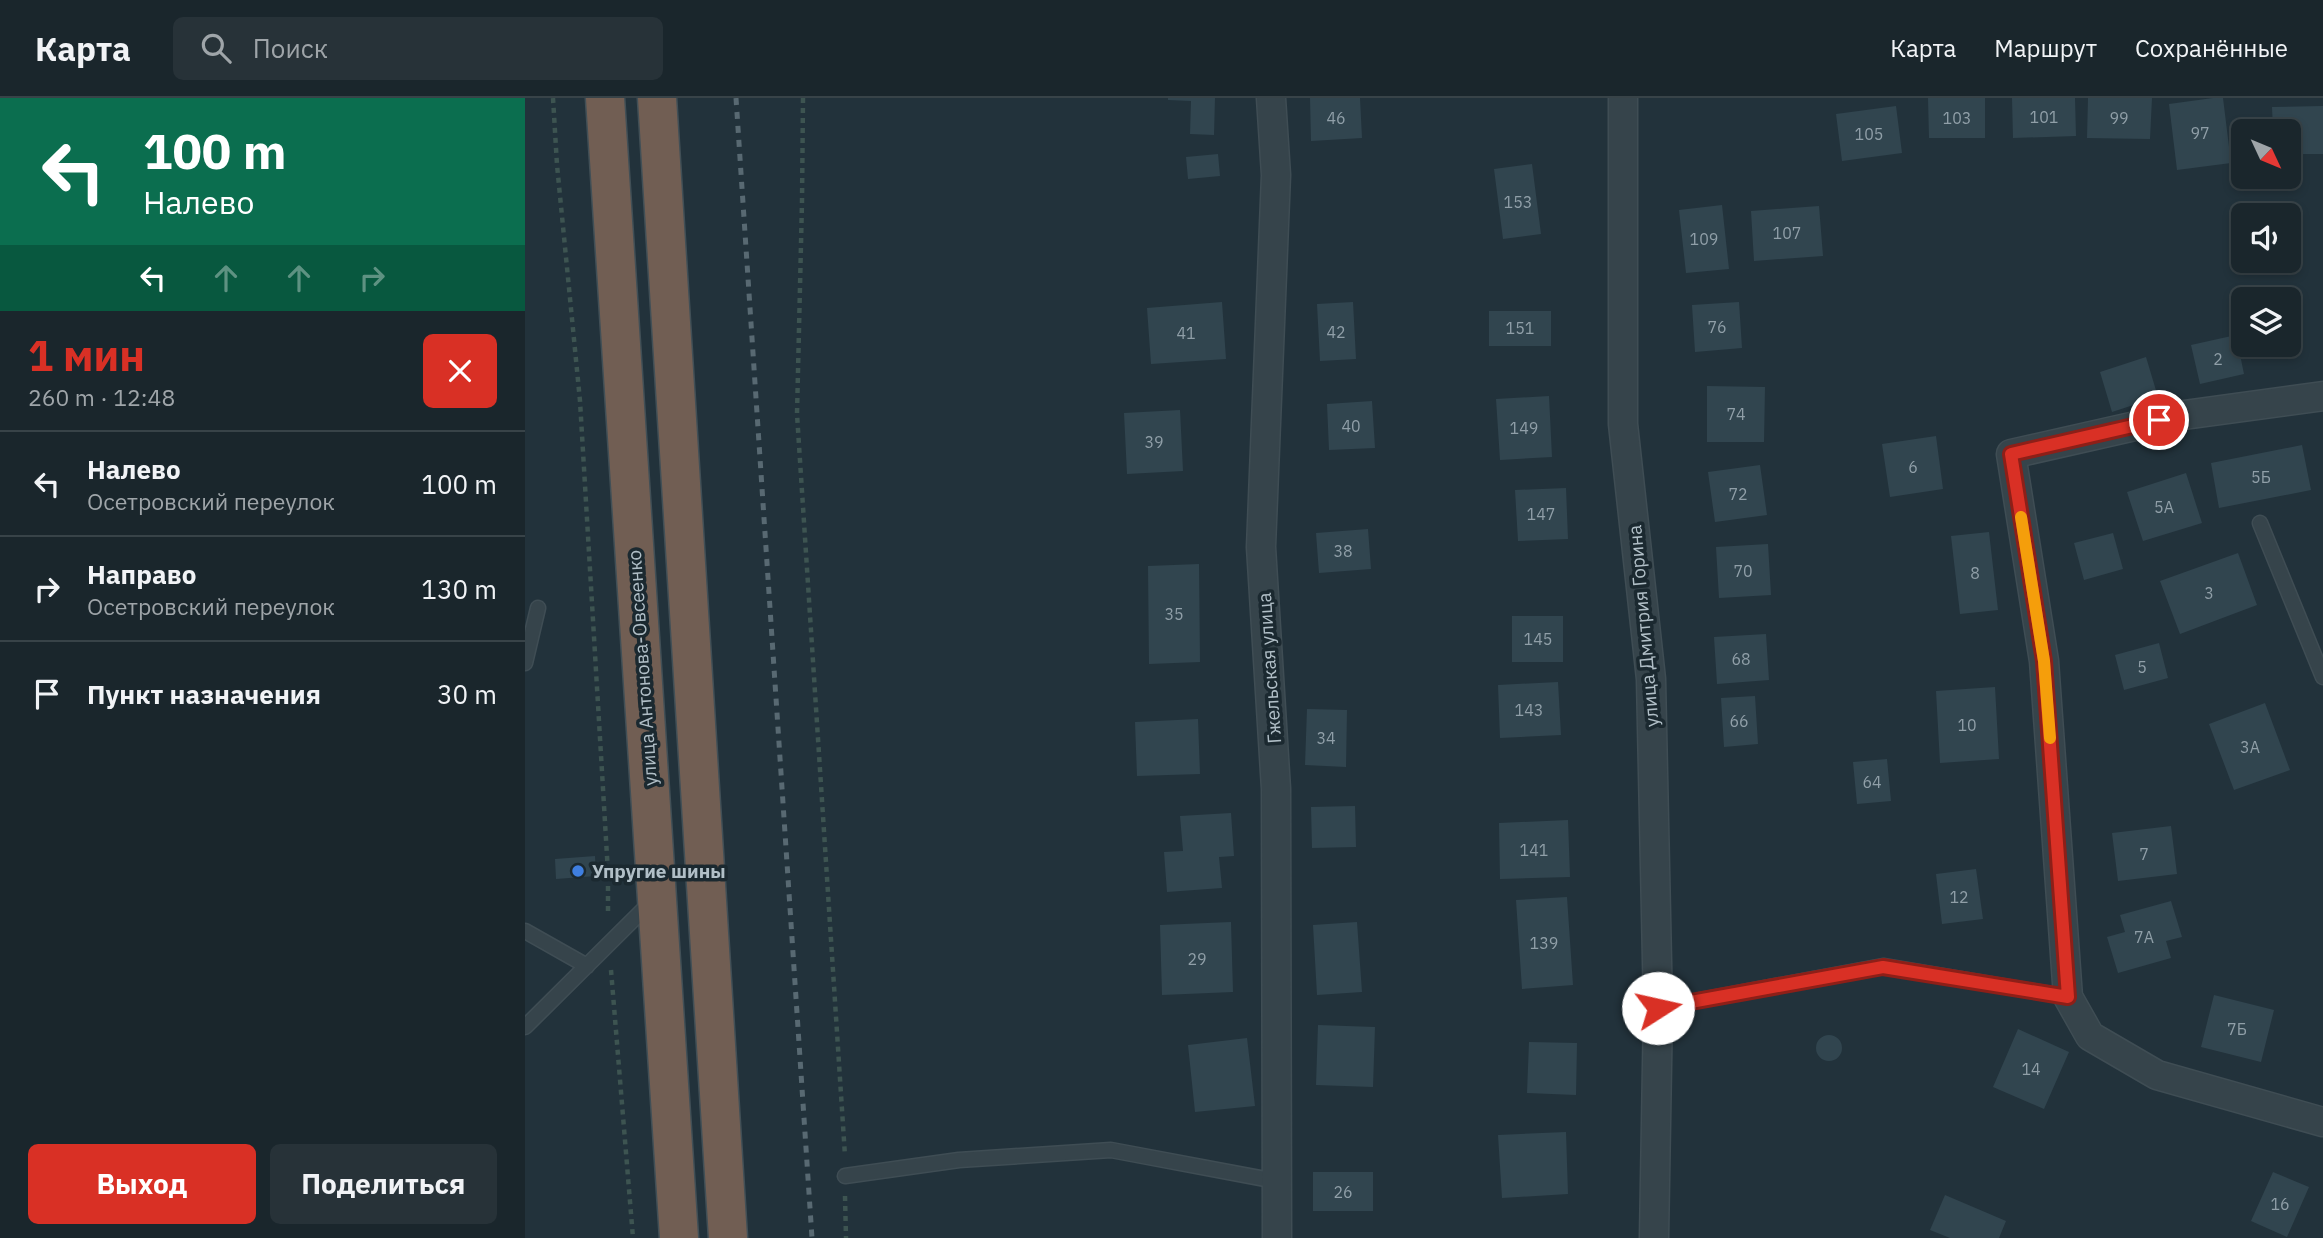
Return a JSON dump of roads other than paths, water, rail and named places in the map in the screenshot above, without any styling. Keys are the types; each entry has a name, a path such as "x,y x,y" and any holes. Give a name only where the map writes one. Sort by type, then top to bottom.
{"highway":[{"name":"улица Антонова-Овсеенко","path":"605,98 679,1238"},
{"path":"657,98 728,1238"},
{"path":"642,674 652,687 662,691 681,684 692,667"}],"street":[{"name":"Гжельская улица","path":"1271,98 1276,175 1261,547 1276,789 1277,1238"},
{"name":"улица Дмитрия Горина","path":"1623,98 1623,424 1651,680 1658,1008 1654,1238"},
{"path":"2323,396 2184,415 2011,454 2044,661 2068,997 2091,1036 2157,1075 2323,1122"}],"lane":[{"path":"2259,523 2323,677"},
{"path":"525,663 538,608"},
{"path":"525,1027 657,896"},
{"path":"525,931 587,965"},
{"path":"1658,1008 1883,967 2068,997"},
{"path":"845,1176 959,1160 1111,1150 1276,1181"}],"railway":[{"path":"736,98 812,1238"}],"place":[{"name":"Упругие шины","path":"578,871"}]}
